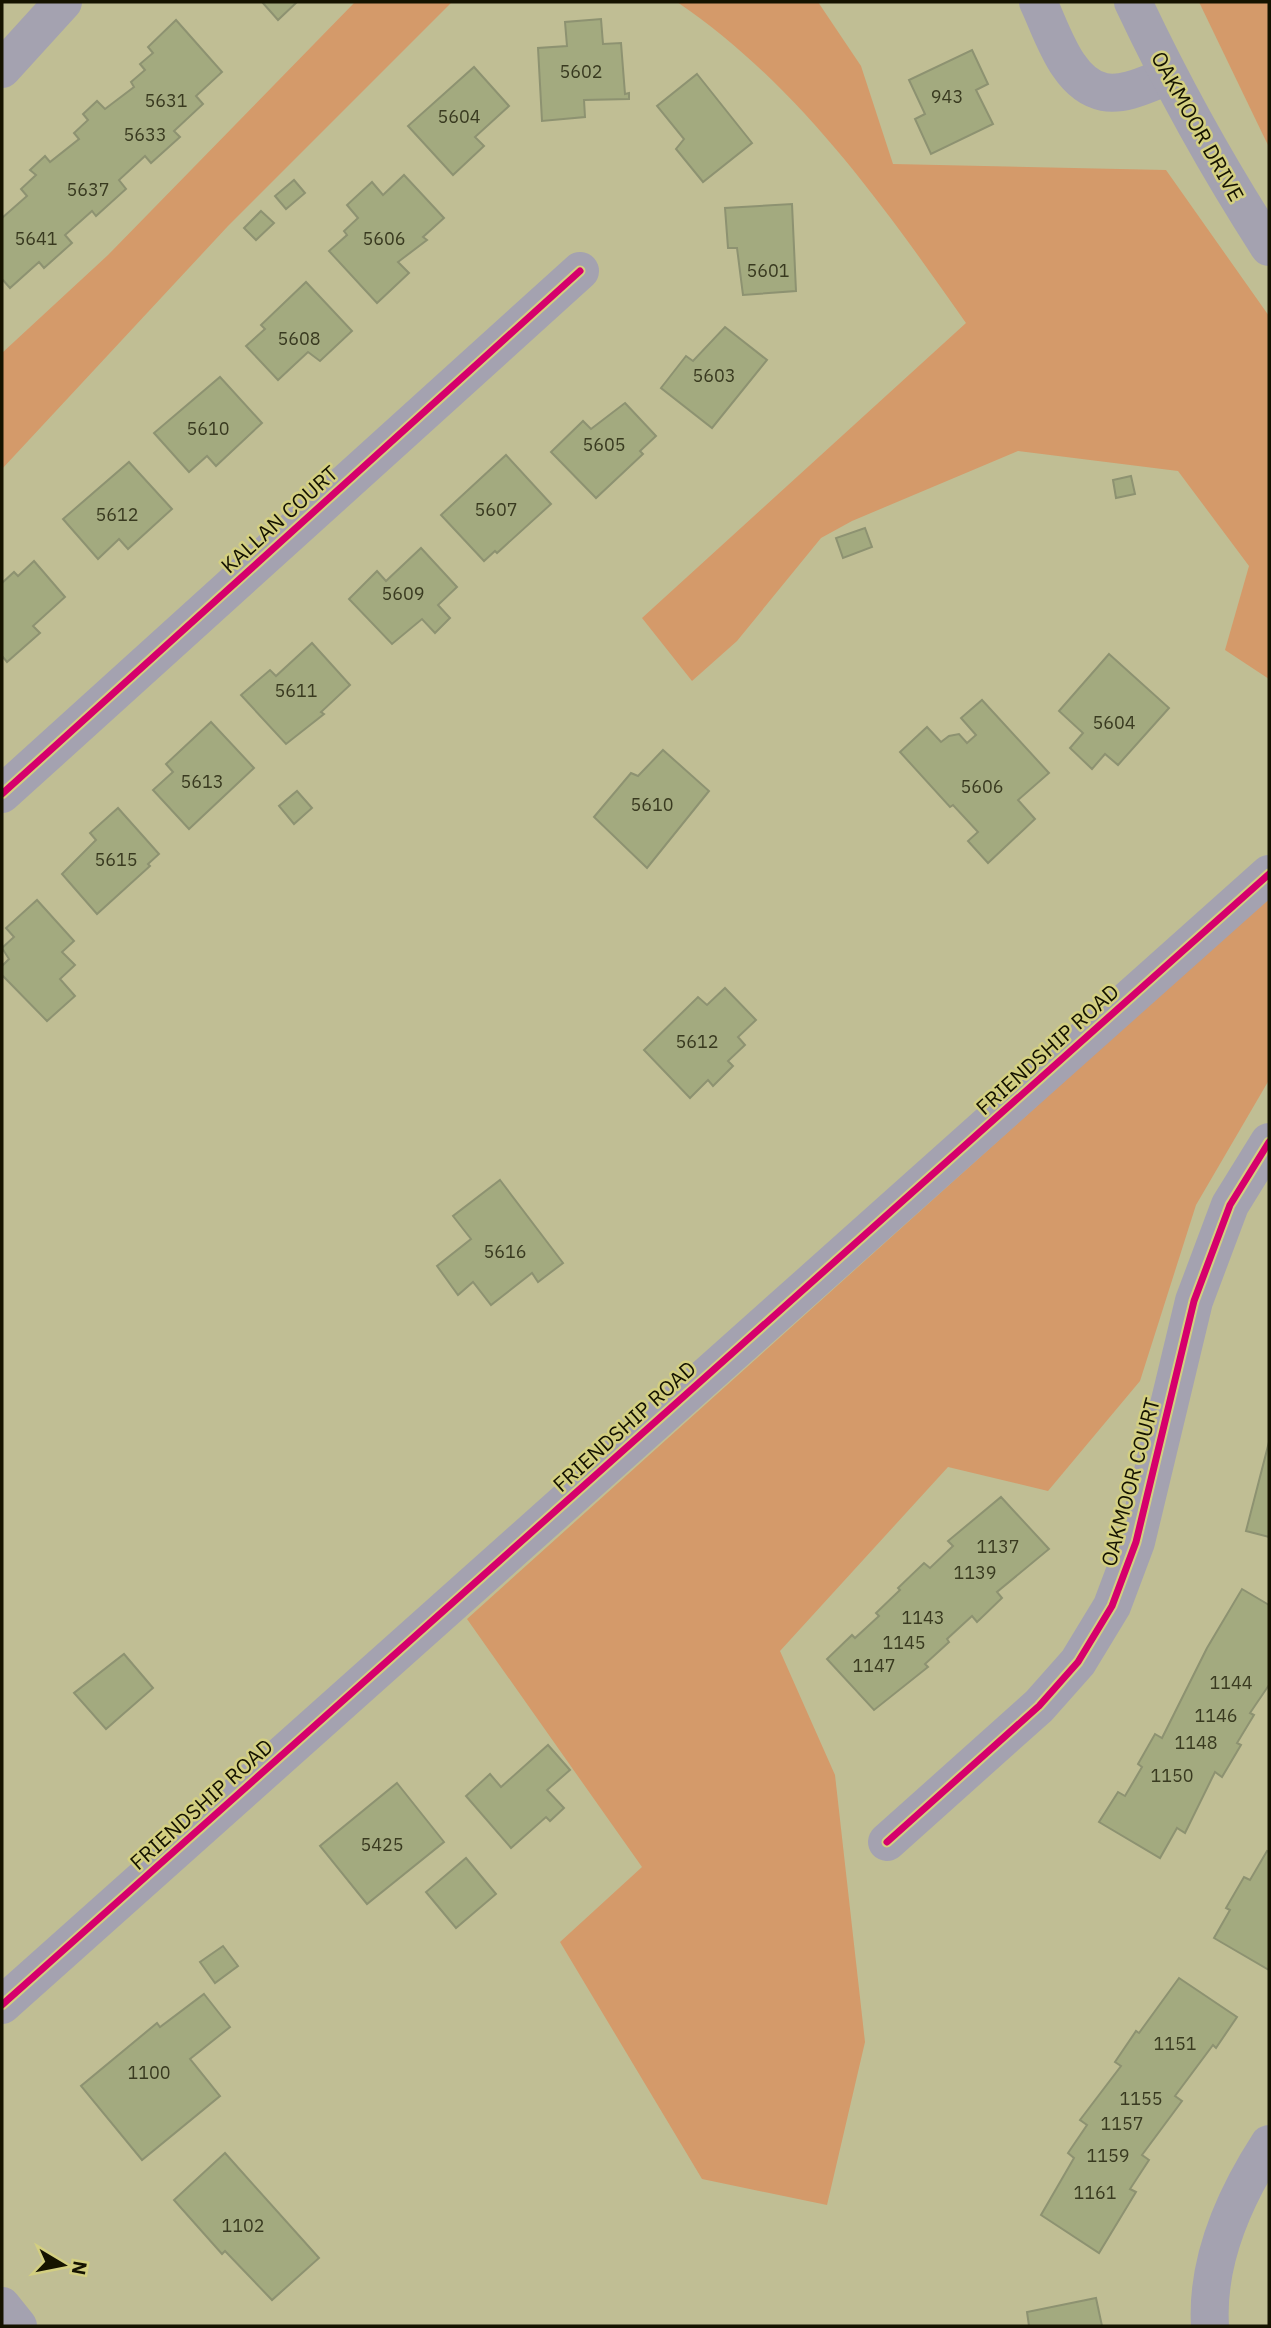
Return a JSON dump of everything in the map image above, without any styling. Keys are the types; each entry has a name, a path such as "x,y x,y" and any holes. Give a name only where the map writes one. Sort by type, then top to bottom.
{"street":[{"path":"2,69 63,2"},
{"path":"1038,2 1065,60 1085,83 1104,92 1129,90 1168,76"},
{"name":"OAKMOOR DRIVE","path":"1133,2 1168,76 1219,170 1269,247"},
{"name":"KALLAN COURT","path":"2,794 580,271"},
{"name":"FRIENDSHIP ROAD","path":"2,2005 1269,874"},
{"name":"OAKMOOR COURT","path":"887,1842 1039,1706 1078,1662 1112,1606 1136,1542 1194,1301 1230,1205 1269,1142"},
{"path":"1210,2326 1208,2306 1220,2241 1247,2179 1269,2144"},
{"path":"2,2306 18,2326"}],"shaded area":[{"path":"355,2 452,2 228,226 2,469 2,353 108,255"},
{"path":"677,2 818,2 861,66 893,164 1166,170 1269,316 1269,679 1225,650 1249,566 1178,471 1018,451 852,521 821,538 737,641 692,681 642,618 966,323 870,191 800,108 721,34"},
{"path":"1199,2 1269,2 1269,147 1265,139"},
{"path":"1269,897 1269,1080 1196,1205 1140,1381 1048,1491 948,1467 780,1651 835,1775 865,2042 827,2205 702,2179 560,1942 642,1867 467,1619"}],"building":[{"path":"262,2 297,2 278,20"},
{"path":"601,19 603,44 621,43 625,94 629,93 629,99 584,100 585,117 542,121 538,48 567,46 565,22"},
{"path":"176,20 222,72 196,96 203,104 174,131 180,137 151,163 145,156 119,180 126,189 96,216 92,211 65,235 72,243 44,268 39,262 10,288 2,279 2,218 27,196 21,189 36,175 30,170 45,156 50,162 79,139 74,133 88,120 83,114 97,101 105,109 134,87 131,82 145,70 140,64 153,53 148,47"},
{"path":"972,50 988,84 976,90 993,124 931,154 915,119 925,114 909,80"},
{"path":"474,67 509,106 475,137 484,146 453,175 408,126"},
{"path":"697,74 752,143 703,182 676,149 684,139 657,106"},
{"path":"404,175 444,218 423,237 427,240 398,262 409,273 377,303 329,251 347,235 344,231 358,218 347,205 372,182 383,195"},
{"path":"294,180 305,193 286,209 275,196"},
{"path":"792,204 796,291 743,295 737,248 728,248 725,208"},
{"path":"261,211 274,223 256,240 244,228"},
{"path":"306,282 352,331 320,361 308,352 278,380 246,346 265,329 261,325"},
{"path":"725,327 767,360 712,428 661,388 686,356 693,361"},
{"path":"220,377 262,423 216,466 207,456 189,472 154,433"},
{"path":"625,403 656,436 640,451 643,454 596,498 551,452 583,421 591,429"},
{"path":"506,455 551,504 497,553 495,551 484,561 441,515"},
{"path":"129,462 172,509 128,549 119,539 98,559 63,519"},
{"path":"1131,476 1135,494 1116,498 1113,480"},
{"path":"865,528 872,547 843,558 836,538"},
{"path":"421,548 457,587 438,605 450,618 435,633 422,619 392,644 349,599 377,571 386,581"},
{"path":"34,561 65,597 33,626 40,633 7,662 2,656 2,583 14,572 18,576"},
{"path":"312,643 350,685 321,712 324,714 286,744 241,695 270,670 276,676"},
{"path":"1109,654 1169,708 1118,765 1105,754 1092,769 1070,748 1083,733 1059,711"},
{"path":"982,700 1049,773 1018,800 1035,819 988,863 968,841 978,832 953,805 950,807 900,752 927,727 941,742 949,736 959,734 967,743 976,735 961,718"},
{"path":"211,722 254,768 189,829 153,790 173,772 166,764"},
{"path":"663,750 709,791 647,868 594,817 631,773 638,776"},
{"path":"297,791 312,808 294,824 279,806"},
{"path":"118,808 159,854 148,864 150,866 97,914 62,874 96,840 90,833"},
{"path":"37,900 74,941 62,952 75,965 60,979 75,996 47,1021 2,975 2,966 9,959 2,948 14,937 6,928"},
{"path":"725,988 756,1020 738,1037 745,1045 728,1061 733,1066 713,1086 708,1080 690,1098 644,1050 698,997 707,1005"},
{"path":"500,1180 563,1263 538,1282 532,1273 491,1305 473,1282 458,1295 437,1266 471,1239 453,1216"},
{"path":"1269,1442 1269,1537 1246,1531"},
{"path":"1001,1497 1049,1549 997,1592 1002,1598 977,1622 972,1616 925,1664 928,1667 874,1710 827,1659 852,1635 855,1638 879,1616 876,1613 924,1563 930,1568 953,1546 948,1541"},
{"path":"1242,1589 1269,1605 1269,1685 1250,1713 1254,1715 1237,1743 1241,1745 1222,1777 1215,1772 1185,1833 1177,1828 1160,1858 1099,1822 1118,1792 1125,1796 1142,1767 1138,1764 1155,1734 1162,1738 1207,1648"},
{"path":"124,1654 153,1688 106,1729 74,1693"},
{"path":"548,1745 570,1770 547,1790 564,1808 550,1821 546,1817 511,1848 466,1796 490,1774 501,1787"},
{"path":"397,1783 444,1842 367,1904 320,1846"},
{"path":"1267,1851 1269,1970 1214,1938 1230,1910 1226,1908 1244,1877 1250,1880"},
{"path":"466,1858 496,1894 456,1928 426,1892"},
{"path":"223,1946 238,1966 215,1983 200,1962"},
{"path":"1179,1978 1237,2017 1216,2048 1213,2045 1175,2096 1182,2101 1142,2155 1149,2160 1130,2189 1136,2192 1099,2253 1041,2215 1074,2158 1068,2153 1087,2125 1080,2120 1121,2066 1115,2062 1136,2031 1139,2033"},
{"path":"204,1994 230,2027 190,2059 220,2096 142,2160 81,2086 157,2023 160,2027"},
{"path":"225,2153 319,2258 272,2300 225,2251 222,2254 174,2200"},
{"path":"1096,2298 1102,2326 1029,2326 1027,2312"}],"cycle path":[{"path":"2,794 580,271"},
{"path":"2,2005 1269,874"},
{"path":"887,1842 1039,1706 1078,1662 1112,1606 1136,1542 1194,1301 1230,1205 1269,1142"}]}
